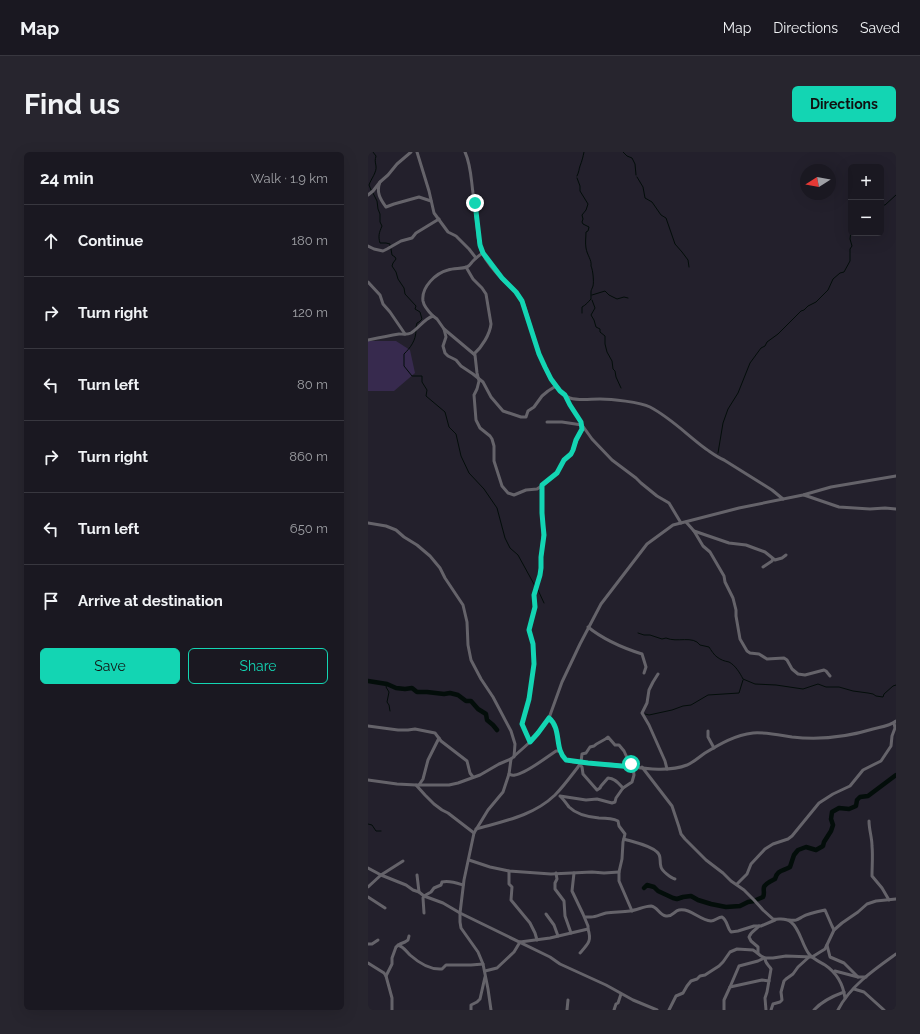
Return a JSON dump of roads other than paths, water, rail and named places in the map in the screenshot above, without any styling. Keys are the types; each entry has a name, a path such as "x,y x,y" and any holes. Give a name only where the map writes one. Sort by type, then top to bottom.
{"street":[{"path":"368,195 397,164 411,152"},
{"path":"417,152 434,213 448,232 456,236 476,258"},
{"path":"465,152 471,176 480,245 483,253 522,301 539,354 556,386 565,395 572,399 609,400 650,407 673,422 716,457 724,460 772,490 783,499"},
{"path":"380,182 378,187 379,196 386,207 419,197 431,201"},
{"path":"368,246 383,251 401,241 412,238 416,233 439,219"},
{"path":"483,253 466,268 448,270 437,275 427,285 423,294 423,301 426,309 437,319 444,329 476,357 478,378 477,389 474,395 476,420 480,428 492,439 494,446 494,461 504,489 508,493 514,495 526,490 537,489 557,473 564,460 571,454 582,429 582,425"},
{"path":"466,268 486,294 491,324 491,329 485,341 474,354"},
{"path":"368,282 380,295 383,304 405,334"},
{"path":"368,340 386,338 401,334 410,334 428,318 433,316"},
{"path":"444,329 446,337 443,346 445,353 483,382 490,392 491,397 503,411 521,417 526,417 528,411 534,407 542,396 556,386"},
{"path":"565,395 582,425 592,439 612,460 657,496 669,503 681,523"},
{"path":"547,422 562,422 582,425"},
{"path":"368,780 397,784 449,785 486,772 512,758 530,742 549,718 562,682 588,627 601,604 645,546 667,530 681,523 739,508 803,495 831,487 896,476"},
{"path":"530,742 522,724 529,699 534,664 533,644 529,630 535,607 534,595 540,575 544,535 541,508 542,485"},
{"path":"803,495 839,507 896,509"},
{"path":"686,522 694,531 703,546 710,552 724,576 725,582 733,598 740,639 747,651 750,653 759,654 767,659 784,658 787,660 792,669 798,674 805,675 824,670 830,676"},
{"path":"368,523 386,526 396,530 430,556 440,568 462,605 467,622 471,660 511,731 515,744 509,774 503,792 488,810 474,833 463,885 460,913 461,928 478,952 483,964 491,1010"},
{"path":"694,531 729,543 746,545 765,552 773,559"},
{"path":"763,567 773,559 775,560 786,555"},
{"path":"588,627 604,639 631,651 642,654 646,667 644,673"},
{"path":"658,674 649,690 647,704 642,713 649,725 667,769"},
{"path":"549,718 555,727 559,745 566,760 580,763 667,769 689,764 727,740 747,734 770,733 792,737 832,738 861,733 895,722 891,746 881,761 863,770 850,786 819,803 792,836 765,849 751,864 747,874 737,884"},
{"path":"368,726 398,730 415,729 435,732 439,738 467,760 470,773 474,777"},
{"path":"708,731 708,737 714,748"},
{"path":"476,829 523,815 544,804 556,795 580,763 582,754 586,753 590,747 600,743 608,737 615,744 619,745 633,767 634,775 632,782 623,788 615,802 612,803 597,799 586,800 556,795"},
{"path":"418,785 423,779 428,760 439,738"},
{"path":"509,774 520,774 536,765 556,750 561,751"},
{"path":"580,763 584,774 597,790 608,778 617,781 623,788"},
{"path":"642,767 672,806 683,836 706,860 731,881 737,884 766,914 775,920"},
{"path":"418,785 434,804 474,833"},
{"path":"560,796 574,811 581,815 593,818 616,820 625,834 619,872 620,883 632,910"},
{"path":"869,820 873,864 872,876 882,888 889,900"},
{"path":"624,839 638,842 656,851 660,857 662,869 670,878 675,879"},
{"path":"468,860 509,871 556,873 619,872"},
{"path":"368,887 381,875 402,861"},
{"path":"368,868 420,892 424,896 443,903 460,913 550,957 560,964 657,1010"},
{"path":"509,871 509,884 512,887 510,900 530,923 537,940"},
{"path":"556,873 557,879 555,889 564,901 565,916 571,933"},
{"path":"574,873 572,891 585,917 590,937 589,943 580,953"},
{"path":"417,875 420,892"},
{"path":"424,912 424,896 434,888 441,885 442,882 454,882 463,885"},
{"path":"368,897 385,908"},
{"path":"771,1010 773,1004 782,1000 781,992 784,981 793,974 798,967 823,950 834,930 867,904 896,899"},
{"path":"585,917 618,913 652,906 657,909 660,914 669,917 681,910 692,912 694,915 709,920 722,917 725,919 731,932 759,926 775,920 798,920 803,916 826,910 834,930"},
{"path":"546,914 554,925 558,936"},
{"path":"788,920 796,927 811,957 833,971 838,976 845,998"},
{"path":"758,953 758,947 749,937 751,933 759,926"},
{"path":"520,942 550,938 588,929"},
{"path":"386,976 392,964 392,958 398,945 408,940 409,936"},
{"path":"368,944 372,944 378,940"},
{"path":"485,972 497,968 514,952 520,942"},
{"path":"398,945 405,948 423,965 433,969 442,969 446,965 483,964"},
{"path":"827,945 830,957 844,963 858,977"},
{"path":"669,1010 676,996 683,993 691,981 698,979 700,976 705,975 721,964 730,952 737,949 753,950 765,958 766,963 771,969 765,998 766,1010"},
{"path":"838,1010 845,998 866,977 896,954"},
{"path":"724,1010 724,1000 739,966 765,958 786,956 811,957"},
{"path":"368,963 384,973 386,976 392,998 392,1010"},
{"path":"833,971 858,977 866,977"},
{"path":"471,1010 471,1005 480,999 485,972"},
{"path":"730,987 762,980 769,981"},
{"path":"854,989 864,992 884,1010"},
{"path":"815,1010 822,1002 844,992"},
{"path":"614,1010 621,994"},
{"path":"567,1010 568,1000"}],"waterway":[{"path":"371,190 369,185 376,168 376,156 373,152"},
{"path":"577,176 584,152"},
{"path":"623,152 632,158 635,164 636,175"},
{"path":"637,177 643,187 645,198 652,202 661,215 666,218 675,244 688,260 689,267"},
{"path":"577,178 580,191 588,204 582,215 582,222 589,227 588,231 586,232 586,246 591,262 593,279 591,299 582,307 582,313"},
{"path":"373,193 377,201 382,226 379,234 380,243 390,244 390,246"},
{"path":"884,205 896,195"},
{"path":"718,453 723,423 728,409 738,393 750,363 767,342 778,334 801,311 816,302 828,290 833,279 840,273 844,272 850,261 850,249 852,246 850,236"},
{"path":"391,249 392,255 396,259 392,266 404,288 405,294 416,306 415,309 420,312 422,319 417,323 416,327"},
{"path":"592,295 605,291 617,299 624,297 628,298"},
{"path":"592,300 595,308 591,315 596,327 600,329 600,332 605,336 607,352 612,361 613,369 621,388"},
{"path":"416,330 414,341 404,354 404,366 412,376 422,376 422,382 427,390 426,396 445,412 449,427 456,434 461,456 469,473 484,489 497,508 505,538 510,548 518,555 535,586"},
{"path":"538,590 544,603"},
{"path":"638,633 662,639 693,640 700,645 709,647 717,657 733,665 743,679 755,684 803,689 818,684 826,687 839,687 883,697 884,694 896,685"},
{"path":"645,714 649,715 691,705 708,695 739,693 743,680"},
{"path":"368,681 387,684 396,688 412,688 417,692 450,693 458,695 466,701 471,701 478,709 486,714 487,720 497,730"},
{"path":"387,684 386,687 389,692 387,702 390,711"},
{"path":"756,900 763,897 764,887 766,884 775,879 779,872 790,867 794,855 798,850 806,847 816,850 823,846 833,825 831,819 832,812 839,808 849,809 856,806 857,800 860,797 868,796 896,775"},
{"path":"368,824 372,825 376,831 381,831"},
{"path":"644,888 647,885 654,887 658,891 673,898 677,899 691,896 698,900 726,907 740,906 754,901"}]}
